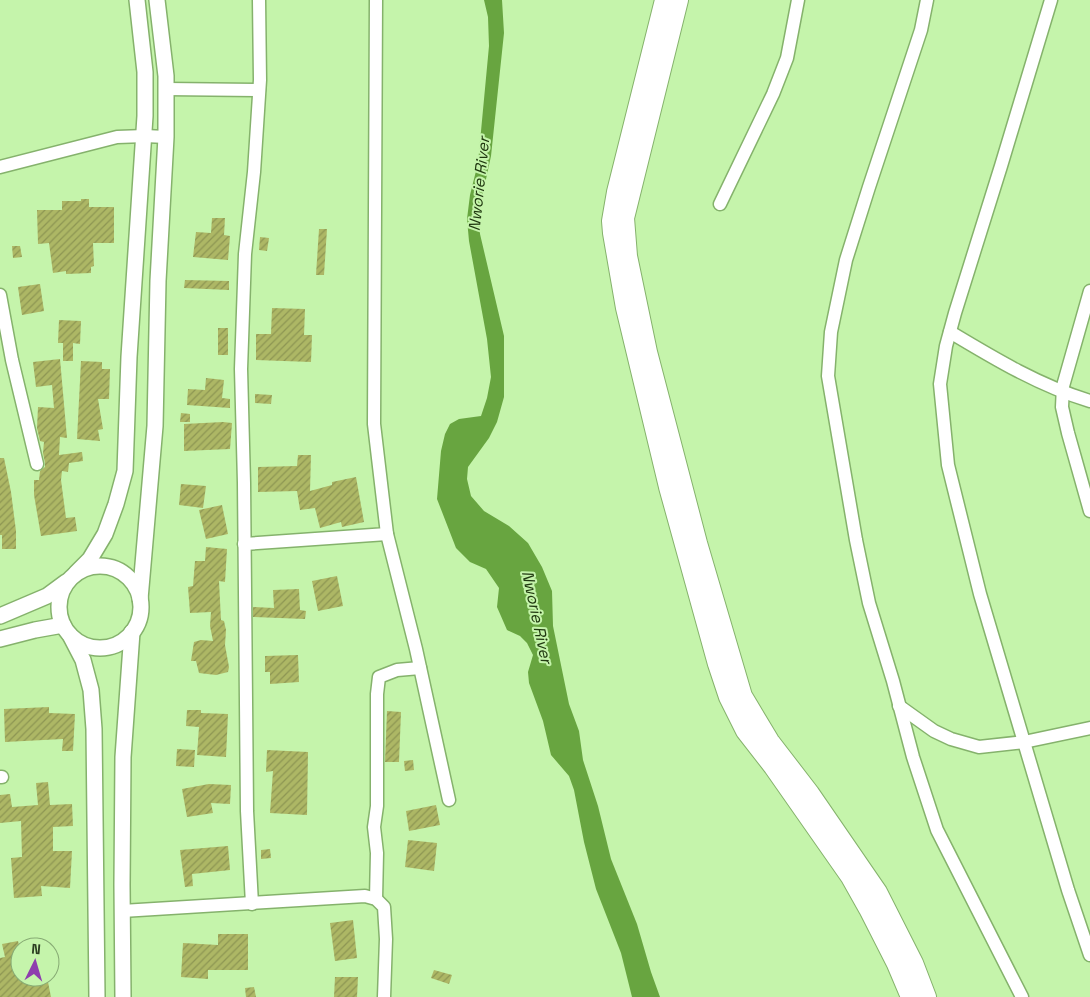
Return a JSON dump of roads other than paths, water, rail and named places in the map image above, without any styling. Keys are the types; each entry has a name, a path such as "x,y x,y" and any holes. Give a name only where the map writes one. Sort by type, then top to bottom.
{"main road":[{"path":"664,0 616,192 611,221 626,308 668,487 728,697 745,731 850,877 896,964 910,997"},
{"path":"679,0 626,218 628,256 648,352 698,543 743,696 770,741 810,793 878,892 914,963 927,997"}],"street":[{"path":"97,997 94,729 91,690 83,660 60,614 59,603 62,592 72,577 90,558 105,534 125,471 129,356 145,136 145,72 137,0"},
{"path":"0,639 35,630 67,630 79,642 90,647 102,648 113,646 124,640 132,632 138,622 141,611 140,599 154,435 158,282 166,137 166,89 157,0"},
{"path":"252,904 247,811 241,359 245,254 254,172 259,90 259,0"},
{"path":"376,0 374,424 387,534 420,668 449,800"},
{"path":"720,204 773,94 786,58 798,0"},
{"path":"926,0 921,30 846,260 831,332 828,376 856,540 869,603 912,757 937,830 1022,997"},
{"path":"1051,0 950,332 940,384 948,465 980,594 1068,890 1090,955"},
{"path":"166,89 259,90"},
{"path":"0,167 117,137 166,137"},
{"path":"1090,291 1063,386 1062,407 1090,510"},
{"path":"0,295 12,360 37,464"},
{"path":"950,332 999,362 1063,393 1090,400"},
{"path":"244,544 387,534"},
{"path":"0,616 47,596 86,568 98,566 110,567 130,579 140,599"},
{"path":"123,997 123,757 132,632"},
{"path":"376,899 377,852 374,827 377,806 377,694 379,677 397,670 420,668"},
{"path":"899,706 934,732 979,747 1024,742 1090,728"},
{"path":"122,911 365,896 376,899 384,908 386,939 384,997"}],"water":[{"name":"Nworie River","path":"484,0 502,0 504,33 491,156 480,207 480,234 504,336 504,397 497,422 489,438 468,467 467,479 471,496 484,511 509,526 528,543 542,567 552,591 553,626 569,704 579,731 583,760 598,806 611,859 637,924 660,997 632,997 621,953 596,889 584,842 574,790 569,776 551,755 543,721 529,683 528,672 533,655 527,643 520,636 507,630 497,607 499,588 486,569 470,562 456,548 437,499 441,451 445,434 450,424 459,419 481,416 491,377 487,339 469,241 467,219 470,195 478,163 489,46 488,17"}]}
